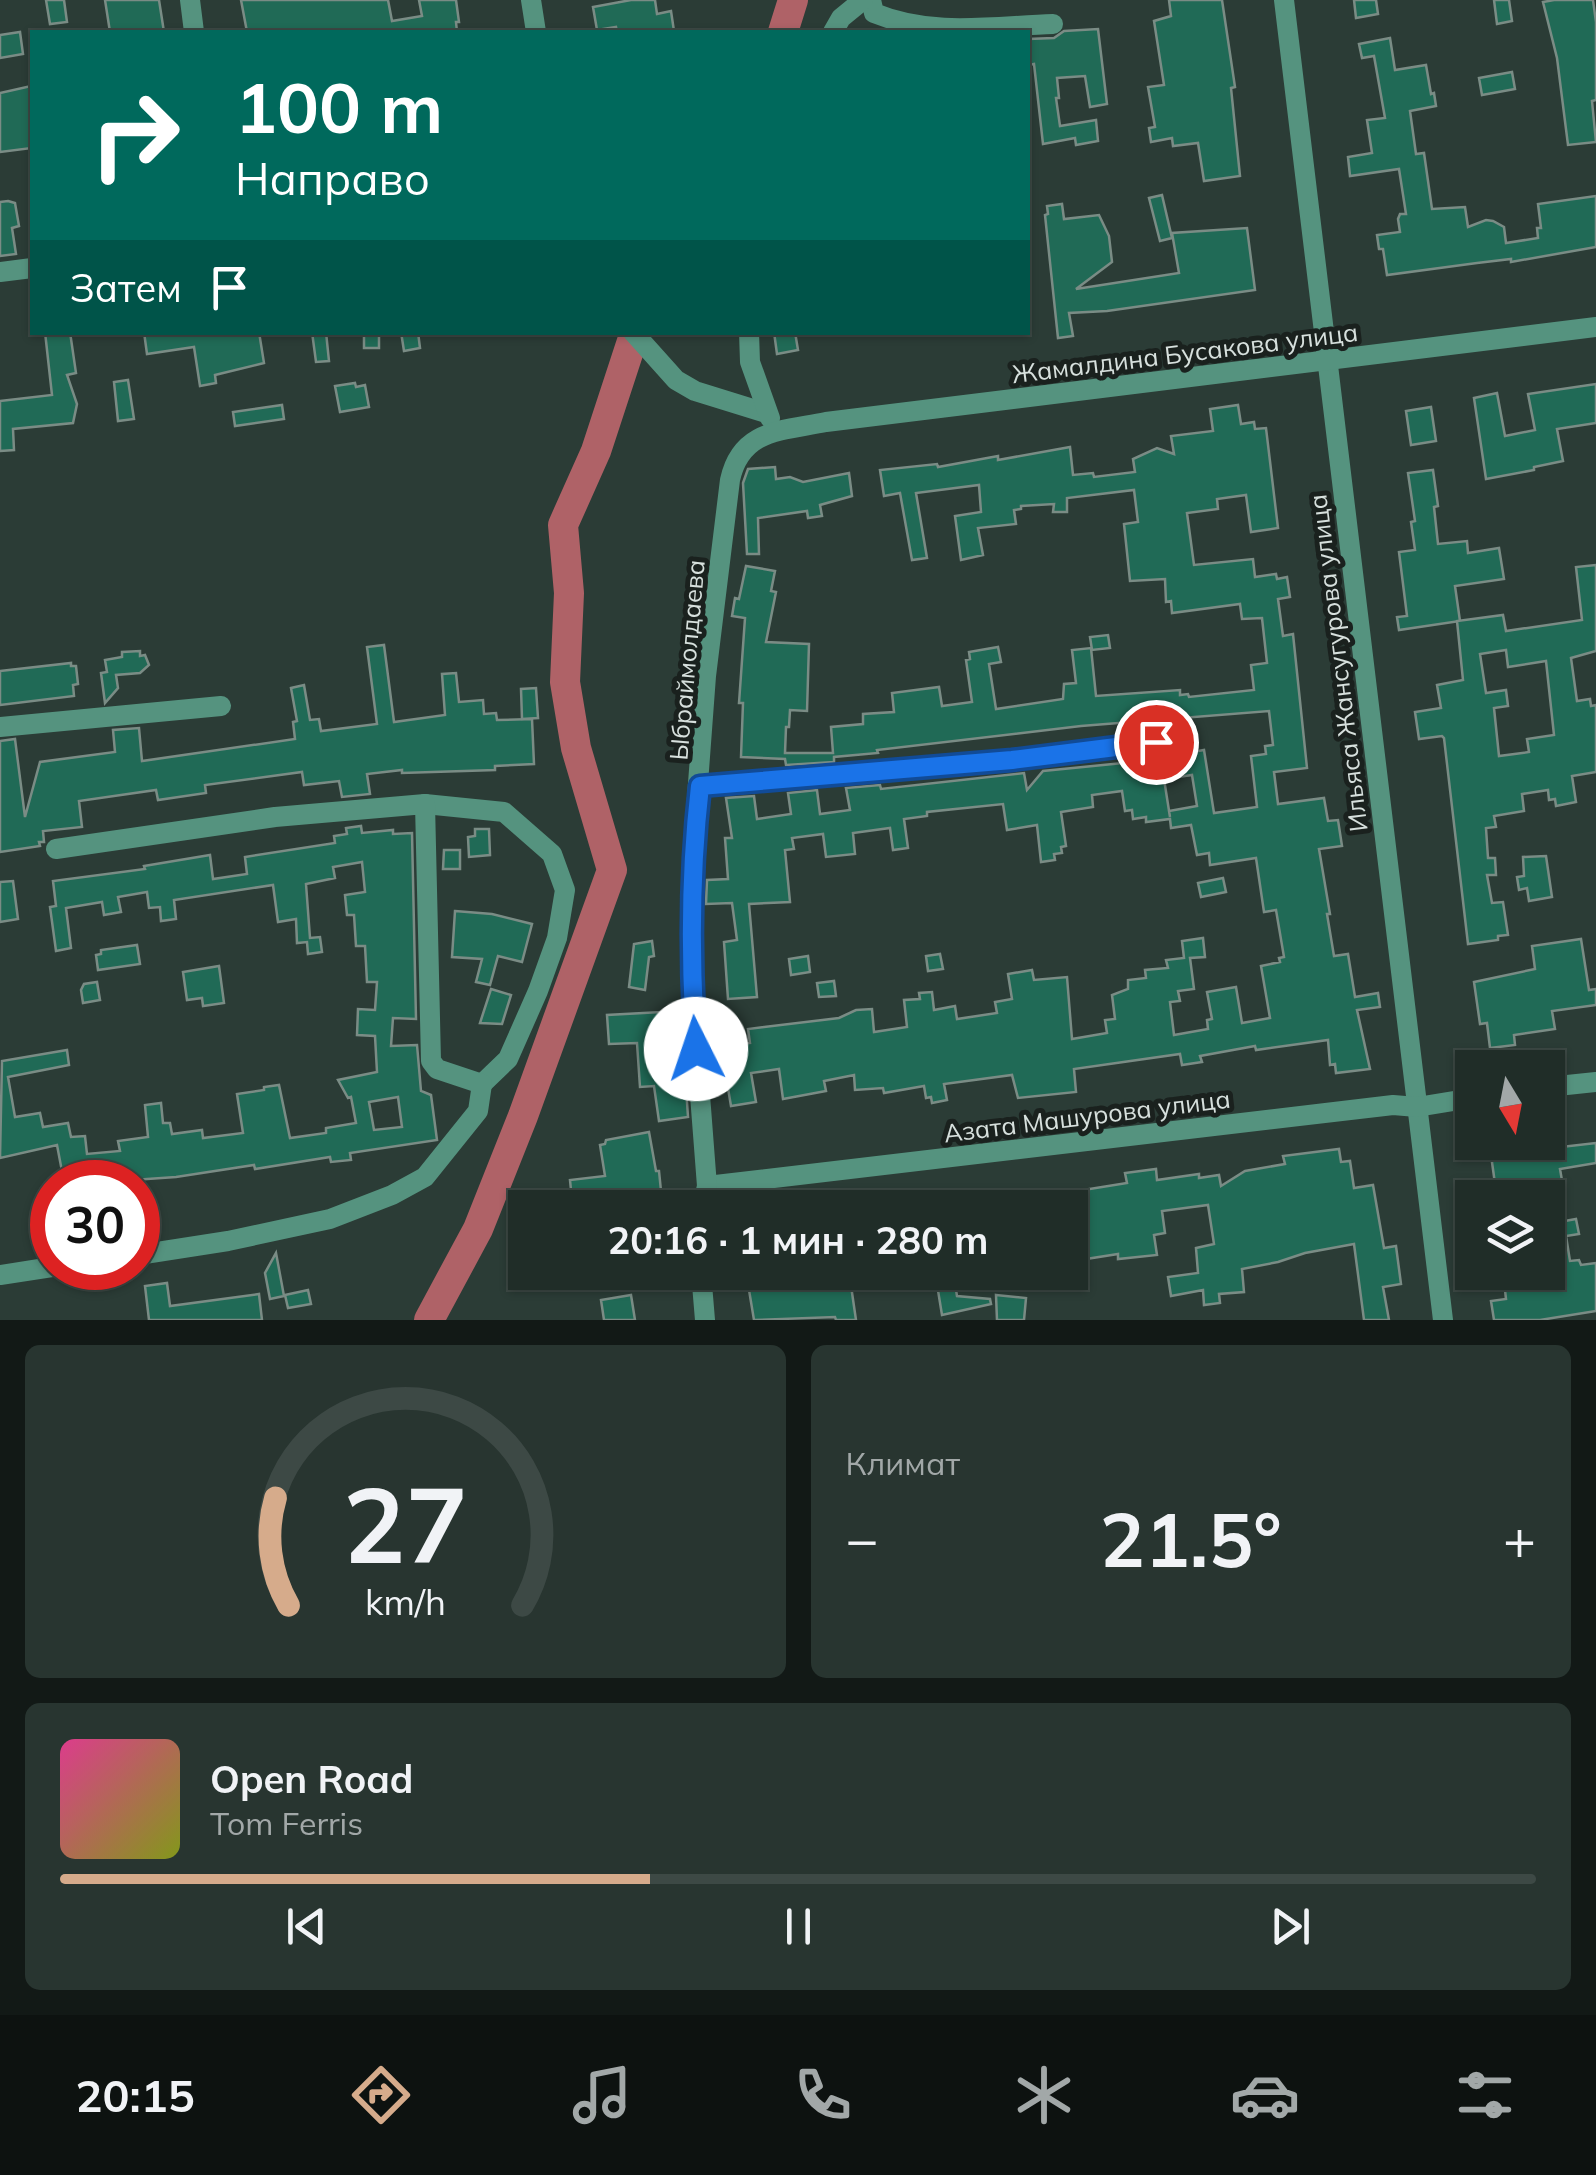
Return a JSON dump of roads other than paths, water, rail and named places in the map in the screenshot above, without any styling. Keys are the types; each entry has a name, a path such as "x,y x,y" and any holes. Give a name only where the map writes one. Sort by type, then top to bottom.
{"street":[{"path":"190,0 194,30"},
{"path":"532,0 536,30"},
{"path":"833,30 841,18 867,0 874,12 899,23 927,28 1053,24"},
{"name":"Ильяса Жансугурова улица","path":"1284,0 1443,1320"},
{"path":"0,272 30,268"},
{"name":"Жамалдина Бусакова улица","path":"780,432 846,419 1596,326"},
{"path":"635,335 676,380 696,391 766,413"},
{"path":"749,335 750,362 766,413 780,432"},
{"name":"Ыбраймолдаева","path":"705,1190 691,978 694,837 706,676 733,466 738,452 746,446 780,432"},
{"path":"0,727 221,706"},
{"path":"700,786 1012,760 1156,742"},
{"path":"425,804 431,1060 437,1069 482,1084"},
{"path":"56,849 275,817 425,804 504,812 552,854 565,890 557,938 508,1059 482,1084 478,1111 425,1177 392,1195 330,1219 160,1251"},
{"path":"1565,1086 1596,1082"},
{"name":"Азата Машурова улица","path":"706,1186 1393,1104 1417,1107 1455,1101"},
{"path":"0,1275 30,1270"},
{"path":"703,1290 706,1320"}],"waterway":[{"path":"784,30 793,0"},
{"path":"429,1320 478,1229 612,870 576,748 565,682 569,593 563,525 596,451 634,335"}]}
